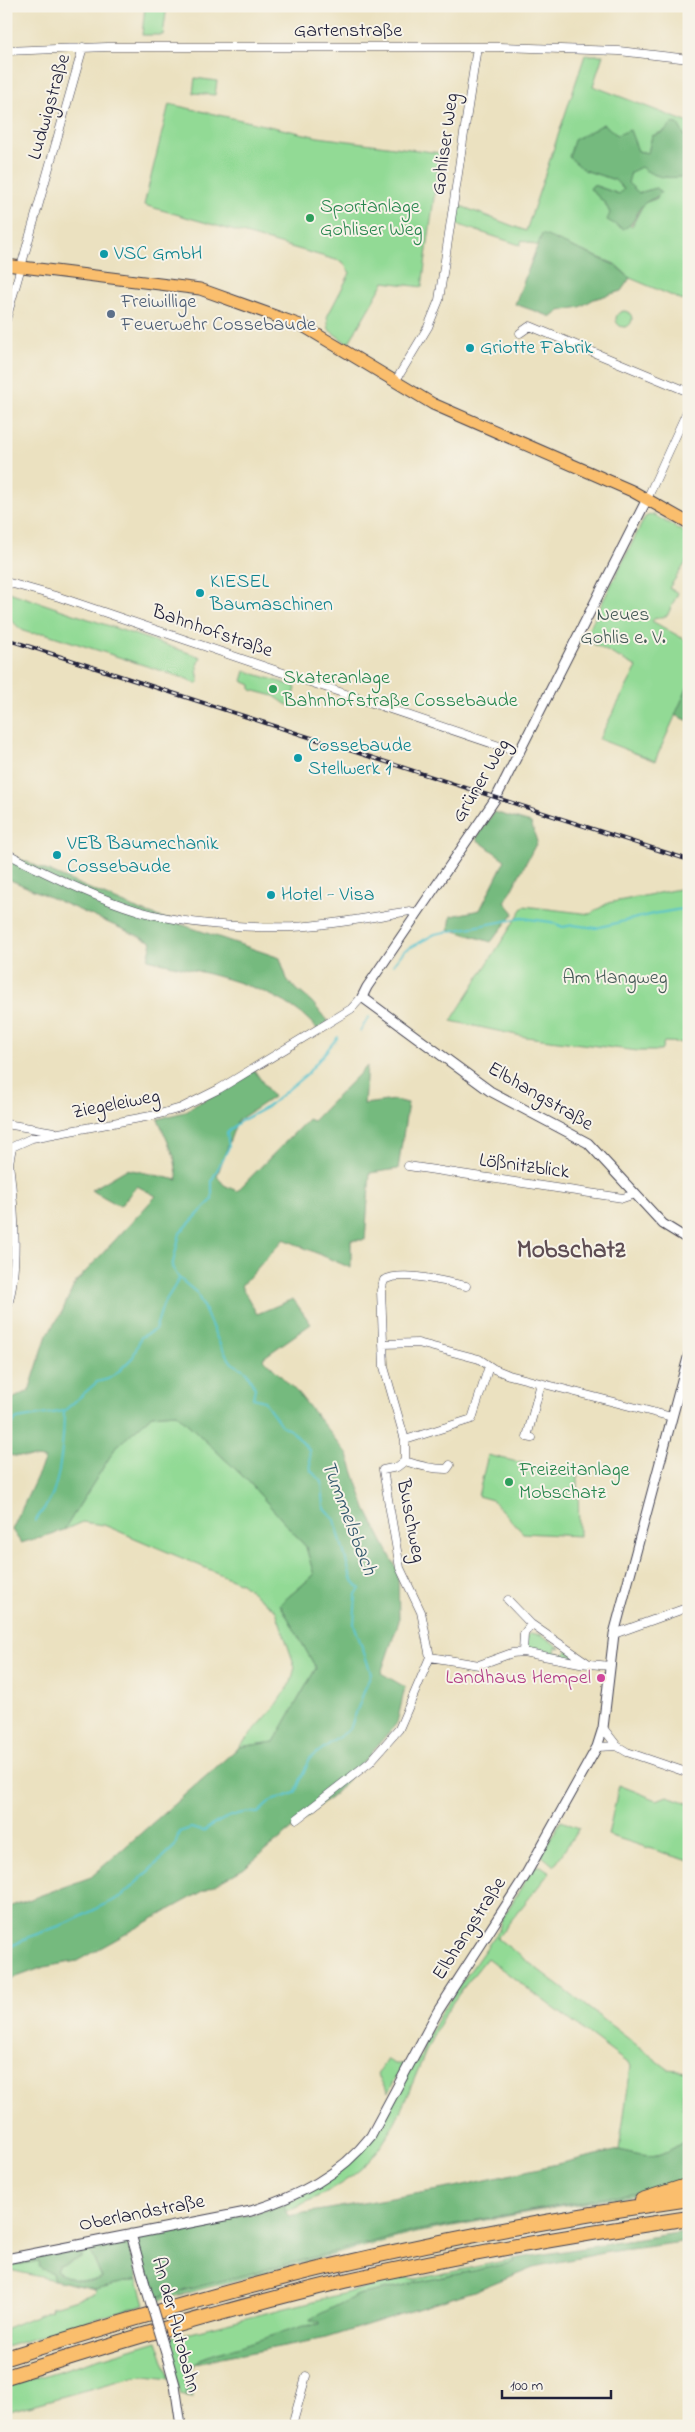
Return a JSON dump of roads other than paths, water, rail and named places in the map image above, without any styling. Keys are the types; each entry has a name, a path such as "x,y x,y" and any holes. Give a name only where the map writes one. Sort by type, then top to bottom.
{"highway":[{"path":"613,2210 689,2184"},
{"path":"6,2358 188,2303 339,2264 506,2229 613,2210 689,2200"},
{"path":"6,2377 191,2321 343,2282 508,2247 689,2218"}],"main road":[{"path":"6,265 200,289 303,326 433,404 647,499 689,523"}],"street":[{"name":"Gartenstraße","path":"6,52 84,47 477,47 619,51 689,58"},
{"name":"Ludwigstraße","path":"6,320 84,47"},
{"name":"Gohliser Weg","path":"395,382 428,327 441,294 477,47"},
{"path":"520,333 530,326 624,363 689,392"},
{"name":"Grüner Weg","path":"362,997 494,802 647,499 689,407"},
{"name":"Bahnhofstraße","path":"6,582 60,597 520,753"},
{"path":"6,853 79,888 138,910 192,921 239,926 295,927 410,911 416,915"},
{"name":"Ziegeleiweg","path":"6,1311 12,1294 14,1266 10,1153 12,1147 21,1142 58,1132 156,1116 181,1108 219,1089 351,1008 362,997"},
{"name":"Elbhangstraße","path":"362,997 497,1096 588,1144 663,1224 689,1240"},
{"path":"6,1124 58,1132"},
{"name":"Lößnitzblick","path":"408,1166 623,1198 635,1194"},
{"path":"450,1465 447,1469 437,1469 422,1467 405,1461 405,1440 386,1379 381,1290 384,1280 393,1277 408,1277 466,1286"},
{"path":"383,1344 418,1344 479,1359 509,1375 672,1417"},
{"name":"Elbhangstraße","path":"285,2201 319,2182 343,2165 358,2153 371,2136 438,2011 525,1876 597,1747 603,1728 614,1634 689,1354"},
{"path":"405,1440 472,1419 489,1366"},
{"path":"532,1438 527,1437 541,1383"},
{"name":"Buschweg","path":"405,1461 397,1466 383,1470 400,1568 421,1612 430,1657"},
{"path":"508,1600 531,1624 590,1664"},
{"path":"614,1634 689,1608"},
{"path":"523,1652 524,1634 531,1624"},
{"path":"296,1819 370,1762 399,1728 430,1657 480,1665 512,1653 523,1652 610,1666"},
{"path":"603,1728 617,1746 627,1752 689,1773"},
{"path":"597,1747 617,1746"},
{"name":"Oberlandstraße","path":"6,2259 251,2211 285,2201"},
{"name":"An der Autobahn","path":"132,2234 175,2385 181,2426"},
{"path":"292,2426 306,2376"},
{"path":"6,2425 16,2426"}],"waterway":[{"name":"Tummelsbach","path":"393,965 404,951 435,934 456,930 522,918 551,922 563,927 573,925 596,928 653,914 682,909 689,910"},
{"name":"Tummelsbach","path":"360,1031 369,1017"},
{"name":"Tummelsbach","path":"6,1949 29,1937 70,1922 122,1896 175,1846 179,1832 191,1828 203,1831 236,1814 258,1813 271,1801 295,1793 310,1758 350,1729 371,1673 354,1624 356,1594 360,1589 351,1578 335,1520 324,1508 322,1482 311,1471 309,1450 293,1432 281,1425 264,1401 253,1398 255,1388 246,1371 232,1363 221,1347 197,1293 179,1278 172,1267 180,1233 212,1200 212,1180 229,1147 227,1133 239,1122 267,1107 307,1074 338,1037"},
{"path":"35,1521 52,1495 58,1477 64,1411 97,1382 108,1379 117,1373 133,1357 141,1337 155,1330 163,1305 179,1279"},
{"path":"6,1430 17,1419 64,1411"}],"railway":[{"path":"6,639 689,860"}],"place":[{"name":"Sportanlage Gohliser Weg","path":"310,218"},
{"name":"VSC GmbH","path":"104,254"},
{"name":"Freiwillige Feuerwehr Cossebaude","path":"111,314"},
{"name":"Griotte Fabrik","path":"470,348"},
{"name":"KIESEL Baumaschinen","path":"200,593"},
{"name":"Skateranlage Bahnhofstraße Cossebaude","path":"273,689"},
{"name":"Cossebaude Stellwerk 1","path":"298,758"},
{"name":"VEB Baumechanik Cossebaude","path":"57,855"},
{"name":"Hotel - Visa","path":"271,895"},
{"name":"Freizeitanlage Mobschatz","path":"509,1482"},
{"name":"Landhaus Hempel","path":"601,1678"}],"district":[{"name":"Mobschatz","path":"571,1251"}],"park label":[{"name":"Neues Gohlis e. V.","path":"623,626"},
{"name":"Am Hangweg","path":"615,978"}]}
